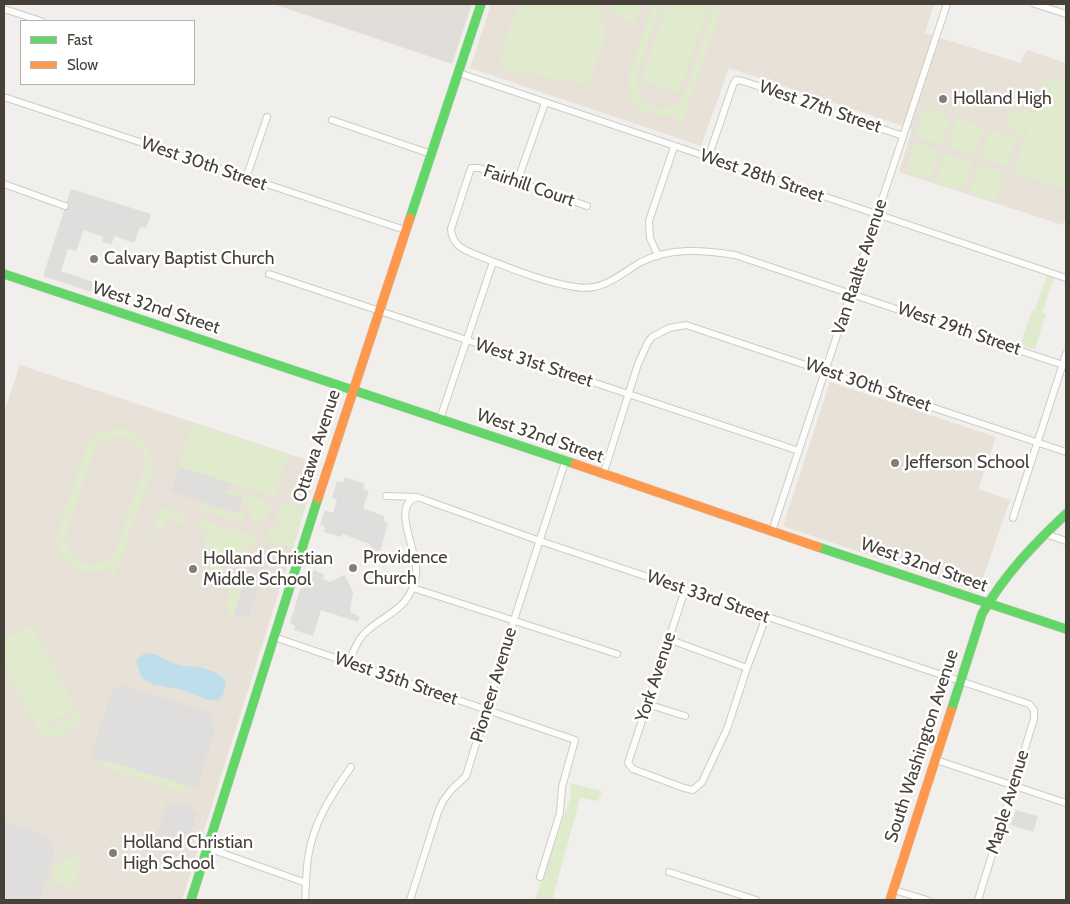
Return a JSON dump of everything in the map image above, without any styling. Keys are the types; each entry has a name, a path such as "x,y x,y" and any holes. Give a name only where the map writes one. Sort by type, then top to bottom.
{"street":[{"name":"Ottawa Avenue","path":"191,900 352,389 481,4"},
{"name":"Van Raalte Avenue","path":"772,531 947,4"},
{"path":"1035,4 1066,14"},
{"path":"4,9 38,20"},
{"name":"West 28th Street","path":"459,74 1066,278"},
{"name":"West 27th Street","path":"708,158 736,80 903,136"},
{"name":"West 30th Street","path":"4,96 405,230"},
{"path":"517,182 545,103"},
{"path":"246,178 267,117"},
{"path":"332,120 431,154"},
{"path":"658,256 650,238 649,221 674,147"},
{"name":"Fairhill Court","path":"471,168 479,168 587,206"},
{"name":"West 29th Street","path":"471,168 451,229 455,243 467,251 493,262 558,284 582,288 595,287 643,261 658,256 693,251 735,254 1064,365"},
{"path":"4,184 65,206"},
{"path":"440,419 493,262"},
{"name":"West 32nd Street","path":"4,274 1066,629"},
{"name":"West 31st Street","path":"269,274 799,451"},
{"name":"West 30th Street","path":"629,394 638,364 652,337 669,328 686,325 1066,452"},
{"path":"1013,518 1066,354"},
{"path":"603,475 629,394"},
{"name":"Pioneer Avenue","path":"410,900 438,812 452,789 466,776 565,462"},
{"name":"West 33rd Street","path":"386,496 417,498 685,590 1029,704"},
{"path":"349,663 356,644 367,630 399,608 413,588 417,567 405,522 405,512 411,499 417,498"},
{"name":"South Washington Avenue","path":"890,900 976,631 988,603 1009,572 1066,514"},
{"path":"1046,534 1066,541"},
{"path":"413,588 617,654"},
{"name":"York Avenue","path":"685,590 629,765 634,769 693,790 702,782 723,739 734,713 747,668"},
{"path":"668,640 747,668 766,617"},
{"name":"West 35th Street","path":"274,637 575,740 562,787 560,813 540,877"},
{"path":"647,704 686,716"},
{"name":"Maple Avenue","path":"978,900 1034,720 1034,710 1029,704"},
{"path":"936,760 1066,803"},
{"path":"305,900 311,843 320,815 332,794 351,768"},
{"path":"208,848 306,883"},
{"path":"669,872 756,900"},
{"path":"894,890 927,900"}],"shaded area":[{"path":"273,4 472,4 452,64"},
{"name":"Holland High","path":"491,4 934,4 925,33 1020,63 1027,50 1066,63 1066,215 1063,225 899,172 912,129 729,68 701,146 470,68"},
{"path":"71,189 151,214 146,228 140,227 134,243 115,236 111,245 102,241 103,237 84,230 76,251 68,249 61,271 96,283 92,292 43,276"},
{"path":"20,365 319,464 182,900 4,900 4,413"},
{"name":"Jefferson School","path":"830,382 996,437 978,489 1010,500 978,592 783,526"},
{"path":"179,467 230,483 227,493 243,498 238,513 171,492"},
{"path":"345,477 365,484 363,489 369,491 363,508 384,516 384,521 388,523 380,552 372,549 369,544 343,534 341,537 324,532 325,527 320,525 325,510 333,513 337,500 332,498 337,481 343,483"},
{"path":"256,561 262,563 264,567 248,619 246,616 234,617 251,563"},
{"path":"314,570 324,575 323,579 330,582 345,575 353,592 350,612 360,617 358,622 321,610 313,636 294,630 295,625 290,623 305,573 311,575"},
{"path":"124,685 215,714 212,724 216,726 197,789 105,760 101,761 90,758 113,688"},
{"path":"181,802 194,806 192,810 197,812 190,835 185,835 178,849 159,842 160,837 156,835 167,803 178,806"},
{"path":"1016,810 1038,816 1033,832 1011,825"},
{"path":"4,821 45,834 53,844 54,855 40,900 4,900"}],"green space":[{"path":"521,4 593,4 599,9 606,34 589,85 506,70 499,60 509,27"},
{"path":"605,4 642,4 635,24 620,19"},
{"path":"653,4 661,4 636,78 637,88 646,103 660,109 676,104 684,96 714,4 721,4 721,10 682,124 675,121 676,116 657,116 644,111 632,97 628,84 628,78"},
{"path":"667,4 699,4 709,7 679,93 641,80"},
{"path":"1044,76 1066,84 1066,190 1013,172"},
{"path":"927,108 951,118 943,143 940,144 917,137 916,134 924,109"},
{"path":"1023,109 1030,111 1022,135 1011,133 1007,117"},
{"path":"957,119 982,126 983,129 975,154 973,155 948,145"},
{"path":"992,130 1016,139 1007,165 1004,166 982,158 981,155 989,131"},
{"path":"914,142 939,151 931,178 929,179 906,171"},
{"path":"945,154 971,161 964,189 961,190 938,182"},
{"path":"978,165 1003,172 996,199 993,200 971,193 970,190"},
{"path":"1047,274 1054,277 1042,313 1046,314 1035,349 1020,345 1032,310 1035,310"},
{"path":"192,424 288,455 275,497 178,466"},
{"path":"113,428 131,431 144,441 151,456 151,474 115,576 108,573 109,568 98,572 88,572 78,570 70,565 63,558 57,539 59,527 87,446 98,434","holes":["119,436 136,444 142,453 143,471 120,541 114,552 105,562 88,565 80,562 73,556 66,540 67,530 95,449 105,439"]},
{"path":"230,489 268,501 271,507 267,518 262,520 261,523 253,521 248,506 242,503 242,498 227,493"},
{"path":"198,503 237,515 240,509 244,514 245,521 242,522 197,508"},
{"path":"287,504 305,509 277,523 275,522 282,508"},
{"path":"162,507 182,513 188,526 167,519 162,535 153,531"},
{"path":"304,511 293,548 269,541 267,531"},
{"path":"199,518 219,525 212,548 203,547 208,531 197,527"},
{"path":"230,528 256,536 257,542 235,554 222,571 210,568 208,565 220,529 229,532"},
{"path":"232,581 243,585 233,615 229,615 228,598"},
{"path":"32,625 76,709 37,729 4,666 4,639"},
{"path":"83,710 78,723 68,732 55,737 41,738 39,733"},
{"path":"103,760 186,785 185,791 182,792 102,767 100,764"},
{"path":"570,783 602,791 598,801 580,798 553,897 558,900 535,900 571,796"},
{"path":"78,854 79,857 83,855 73,888 54,882 52,877 55,865"}],"water":[{"path":"151,653 173,663 203,668 217,673 226,684 223,695 218,700 208,700 182,690 152,684 141,676 136,661 142,655"}],"traffic: fast":[{"path":"410,218 481,4"},
{"path":"4,274 575,464"},
{"path":"191,900 318,498"},
{"path":"951,711 982,614 1000,586 1020,561 1066,514"},
{"path":"818,547 1066,629"}],"traffic: slow":[{"path":"318,498 410,218"},
{"path":"575,464 818,547"},
{"path":"890,900 951,711"}],"place":[{"name":"Holland High","path":"943,99"},
{"name":"Calvary Baptist Church","path":"94,259"},
{"name":"Jefferson School","path":"895,463"},
{"name":"Providence Church","path":"353,568"},
{"name":"Holland Christian Middle School","path":"193,569"},
{"name":"Holland Christian High School","path":"113,853"}]}
